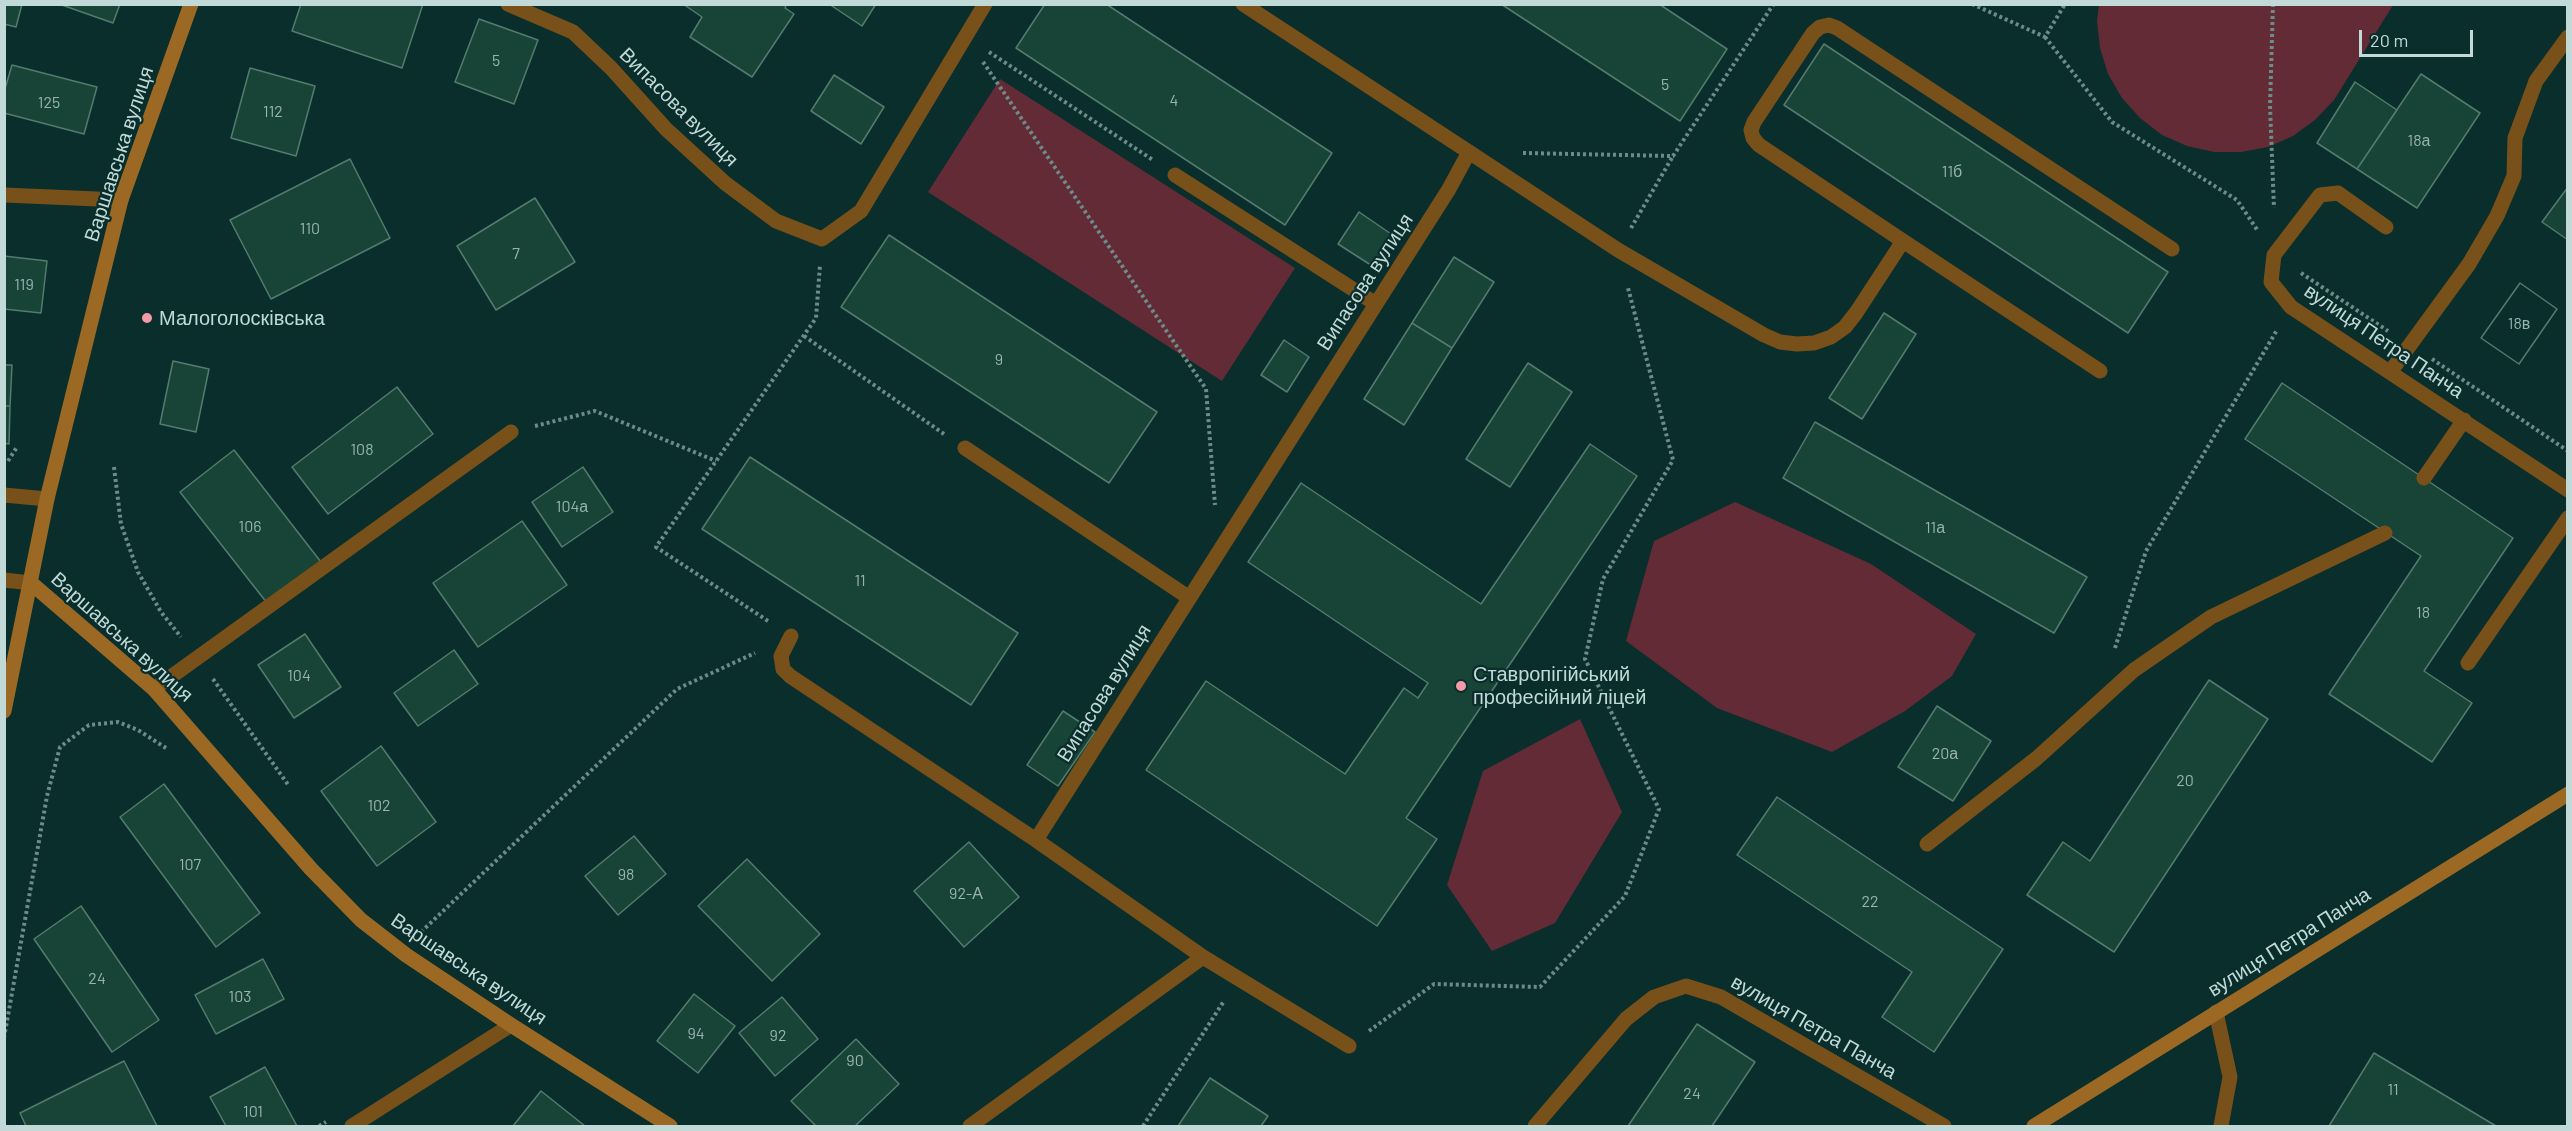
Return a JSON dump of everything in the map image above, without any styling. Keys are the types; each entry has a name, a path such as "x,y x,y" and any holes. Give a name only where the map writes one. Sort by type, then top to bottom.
{"street":[{"name":"Варшавська вулиця","path":"191,4 121,200 47,499 31,583 154,689 311,869 361,920 406,955 670,1126"},
{"name":"Випасова вулиця","path":"508,4 573,32 611,68 666,129 725,183 776,221 822,238"},
{"path":"822,238 861,211 985,4"},
{"path":"1243,4 1618,250 1764,335 1780,342 1797,344 1814,342 1831,337 1845,327 1903,241"},
{"path":"2100,371 1759,145 1753,138 1751,130 1754,122 1814,33 1820,27 1829,25 1837,28 2172,249"},
{"path":"2391,371 2469,264 2498,216 2514,176 2515,138 2536,81 2568,38"},
{"name":"Випасова вулиця","path":"1036,840 1188,597 1449,189 1469,152"},
{"path":"1175,175 1376,304"},
{"path":"2274,255 2320,195 2338,193 2385,227"},
{"path":"4,195 121,200"},
{"name":"вулиця Петра Панча","path":"2274,255 2271,282 2291,307 2568,490"},
{"path":"2424,478 2464,420"},
{"path":"154,689 511,432"},
{"path":"965,448 1188,597"},
{"path":"4,495 47,499"},
{"path":"2468,663 2568,519"},
{"path":"1927,844 2037,758 2134,670 2211,617 2385,533"},
{"path":"4,580 31,583 4,711"},
{"path":"791,636 781,656 783,669 790,676 1036,840 1203,957 1349,1046"},
{"name":"вулиця Петра Панча","path":"2034,1126 2568,794"},
{"path":"970,1126 1203,957"},
{"name":"вулиця Петра Панча","path":"1535,1126 1626,1019 1654,996 1686,986 1721,997 1944,1126"},
{"path":"2216,1012 2230,1077 2221,1126"},
{"path":"352,1126 511,1025"}],"path":[{"path":"1972,4 2046,37 2066,4"},
{"path":"2273,4 2270,106 2274,179 2274,255"},
{"path":"1349,1046 1434,984 1540,987 1625,896 1659,809 1585,659 1603,579 1673,460 1618,250 1673,156 1774,5"},
{"path":"966,37 1175,175"},
{"path":"966,37 1206,389 1219,550"},
{"path":"1517,153 1673,156"},
{"path":"791,636 656,547 816,318 822,238"},
{"path":"2112,658 2146,551 2291,307"},
{"path":"804,336 965,448"},
{"path":"511,432 594,411 716,461"},
{"path":"8,461 17,447"},
{"path":"114,467 121,524 138,572 161,612 198,659 289,786"},
{"path":"421,932 677,689 791,636"},
{"path":"4,1038 47,796 60,747 89,725 118,722 138,730 171,753"},
{"path":"1143,1126 1239,979"}],"shaded area":[{"path":"2099,4 2393,5 2334,100 2315,120 2293,136 2268,147 2241,152 2214,152 2187,146 2162,135 2140,118 2122,98 2108,74 2100,48 2097,21"},
{"path":"1000,79 1295,268 1222,381 928,192"},
{"path":"1735,502 1871,564 1976,634 1952,676 1905,711 1832,752 1717,708 1626,641 1654,541"},
{"path":"1580,719 1622,812 1555,923 1492,951 1447,885 1483,771"}],"building":[{"path":"4,4 22,4 16,27 4,24"},
{"path":"59,4 120,4 113,23"},
{"path":"301,4 423,4 402,68 292,31"},
{"path":"683,4 787,4 785,8 794,14 752,77 690,37 702,17"},
{"path":"829,4 876,4 862,26"},
{"path":"1045,4 1106,4 1332,153 1285,225 1016,48"},
{"path":"1501,4 1659,4 1727,49 1680,121"},
{"path":"479,19 538,40 514,104 455,82"},
{"path":"1824,44 2168,272 2128,333 1784,105"},
{"path":"12,65 97,87 84,134 4,113 4,92"},
{"path":"250,68 315,86 296,156 231,138"},
{"path":"2421,74 2480,113 2417,208 2357,169"},
{"path":"834,75 884,107 861,144 811,111"},
{"path":"2355,82 2397,110 2357,169 2317,143"},
{"path":"350,159 390,238 271,299 230,220"},
{"path":"2568,187 2568,240 2542,222"},
{"path":"535,198 575,262 496,310 457,246"},
{"path":"1359,212 1397,238 1377,269 1338,244"},
{"path":"889,235 1157,412 1109,483 841,307"},
{"path":"4,256 47,261 41,313 4,309"},
{"path":"1454,257 1494,282 1452,348 1412,323"},
{"path":"2520,283 2557,309 2519,364 2481,338"},
{"path":"2520,283 2557,309 2519,364 2481,338"},
{"path":"1884,313 1916,334 1862,419 1829,398"},
{"path":"1412,323 1452,348 1404,425 1364,399"},
{"path":"1284,340 1309,357 1287,392 1261,375"},
{"path":"173,361 209,369 196,432 160,424"},
{"path":"1528,363 1572,392 1510,487 1466,459"},
{"path":"4,365 12,365 10,406 4,406"},
{"path":"2282,383 2513,538 2424,671 2472,703 2432,762 2329,694 2421,556 2245,439"},
{"path":"397,387 433,434 328,514 292,467"},
{"path":"4,406 10,406 9,444 4,443"},
{"path":"1815,422 2087,577 2054,633 1783,478"},
{"name":"Ставропігійський професійний ліцей","path":"1590,444 1637,476 1406,818 1437,839 1377,926 1146,770 1206,681 1345,774 1404,688 1418,698 1428,683 1248,562 1301,483 1481,604"},
{"path":"234,450 321,562 267,603 180,492"},
{"path":"750,457 1018,633 971,705 702,529"},
{"path":"583,467 613,512 562,547 532,502"},
{"path":"522,521 567,585 478,647 433,583"},
{"path":"305,634 341,687 294,718 258,665"},
{"path":"454,650 478,684 418,726 394,693"},
{"path":"2209,680 2268,719 2114,952 2027,895 2063,842 2090,861"},
{"path":"1937,706 1991,741 1953,801 1898,767"},
{"path":"1063,711 1095,732 1058,786 1027,765"},
{"path":"381,746 436,822 377,866 321,791"},
{"path":"164,784 260,913 216,947 120,817"},
{"path":"1777,797 2003,949 1934,1052 1882,1017 1912,972 1737,855"},
{"path":"634,836 666,874 618,915 585,876"},
{"path":"969,842 1019,897 964,947 914,891"},
{"path":"747,859 820,934 772,981 698,906"},
{"path":"81,906 159,1020 112,1052 34,939"},
{"path":"263,959 284,999 216,1034 195,995"},
{"path":"694,994 735,1026 698,1073 657,1041"},
{"path":"782,997 818,1039 775,1076 739,1033"},
{"path":"1697,1024 1755,1062 1712,1126 1628,1126"},
{"path":"856,1039 899,1084 855,1126 816,1126 791,1101"},
{"path":"2374,1053 2496,1126 2329,1126"},
{"path":"124,1061 157,1126 26,1126 20,1113"},
{"path":"265,1067 297,1126 226,1126 210,1097"},
{"path":"1210,1078 1268,1116 1261,1126 1178,1126"},
{"path":"541,1091 585,1126 513,1126"}],"place":[{"name":"Малоголосківська","path":"147,318"},
{"name":"Ставропігійський професійний ліцей","path":"1461,686"}]}
